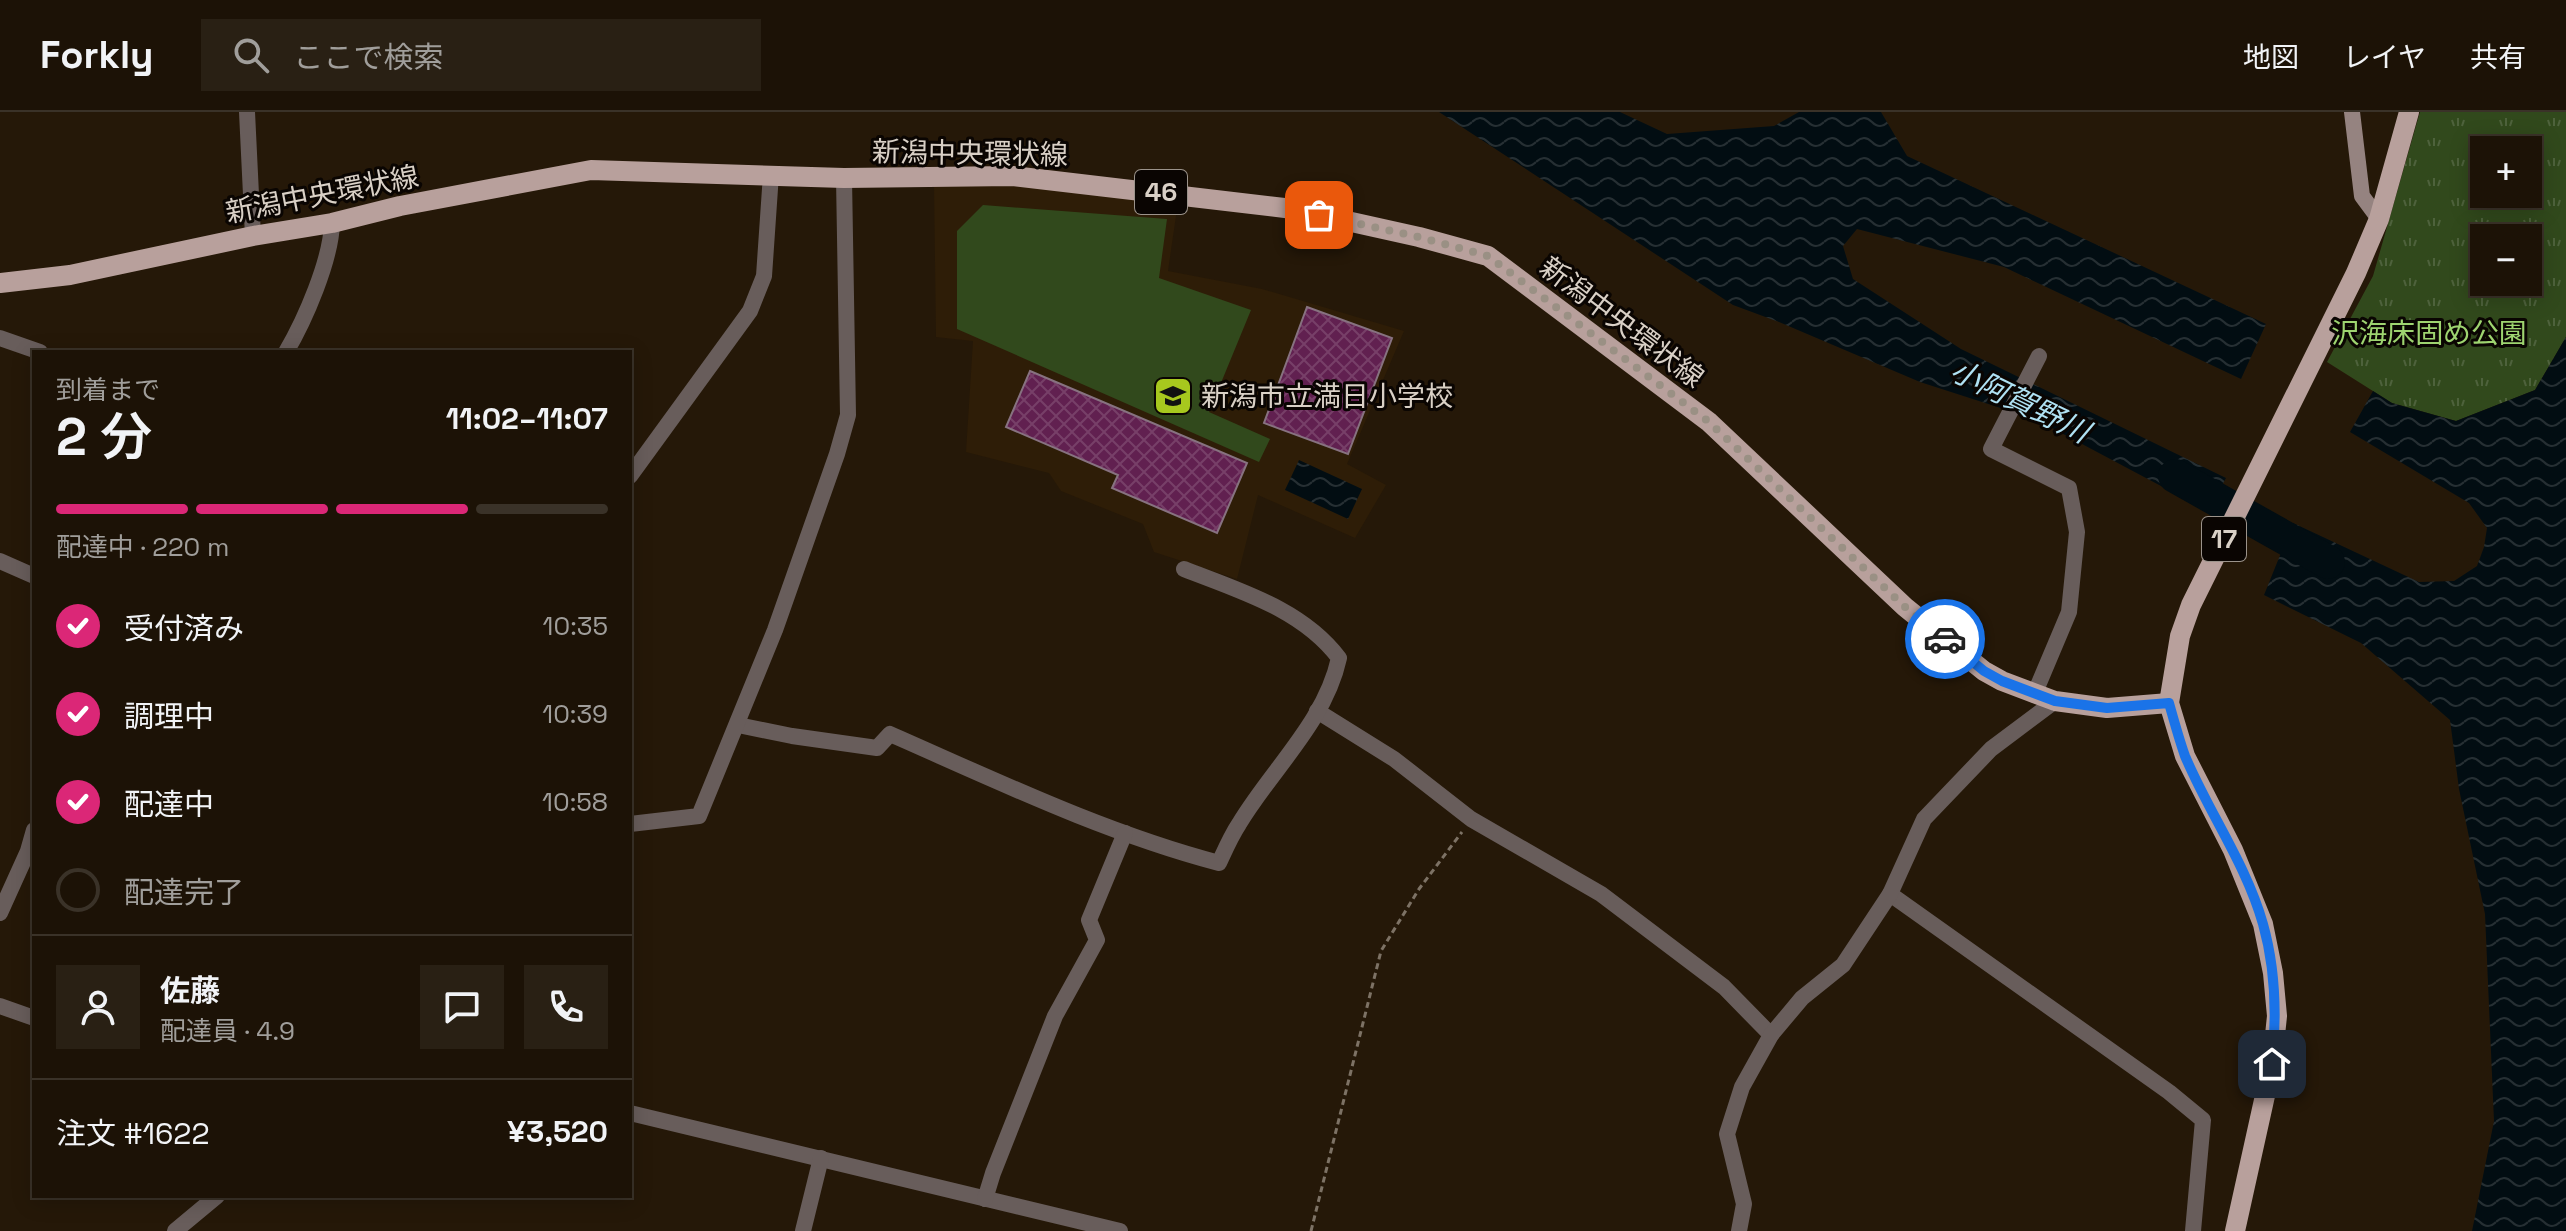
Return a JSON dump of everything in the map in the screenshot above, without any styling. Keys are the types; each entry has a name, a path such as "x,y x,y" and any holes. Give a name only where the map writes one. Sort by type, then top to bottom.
{"main road":[{"path":"2352,112 2362,196 2379,219"},
{"name":"17","path":"2235,1231 2272,1064 2277,1016 2273,973 2263,924 2249,886 2185,756 2169,703 2180,636 2191,605 2356,273 2379,219 2409,112"},
{"name":"新潟中央環状線","path":"0,283 70,275 253,236 332,223 400,206 591,170 844,178 1013,176 1293,209 1488,256 1709,422 1905,607 1984,671 2034,695 2055,701 2107,708 2169,703"}],"street":[{"path":"247,112 253,236"},
{"path":"632,473 750,311 764,276 771,174"},
{"path":"632,824 699,816 775,630 837,454 848,415 844,178"},
{"path":"287,350 302,325 332,238 332,223"},
{"path":"0,338 34,350"},
{"path":"2034,695 2069,612 2077,532 2069,488 1991,449 2039,356"},
{"path":"0,561 32,575"},
{"path":"738,725 877,748 890,734 1125,833 1219,863 1238,825 1334,682 1339,658 1322,636 1298,619 1251,595 1184,569"},
{"path":"1739,1231 1744,1204 1727,1134 1742,1087 1771,1035 1802,998 1843,965 1890,894 1924,819 1991,749 2055,701"},
{"path":"1317,711 1394,759 1471,819 1601,894 1724,987 1771,1035"},
{"path":"985,1199 1055,1016 1097,940 1089,920 1125,833"},
{"path":"0,913 32,837"},
{"path":"1890,894 2169,1092 2203,1120 2193,1231"},
{"path":"0,1006 32,1017"},
{"path":"632,1113 1120,1231"},
{"path":"803,1231 821,1158"},
{"path":"175,1231 215,1198"}],"path":[{"path":"1311,1231 1381,951 1419,889 1471,819"}],"shaded area":[{"name":"新潟市立満日小学校","path":"934,185 1061,187 1178,202 1168,271 1262,289 1404,331 1347,464 1386,485 1355,538 1258,495 1237,579 1154,552 1143,524 1061,491 1049,473 966,452 973,341 936,337"}],"green space":[{"name":"沢海床固め公園","path":"2420,112 2566,112 2566,337 2535,390 2456,421 2392,403 2327,362 2373,276"},
{"path":"983,205 1167,219 1159,278 1251,310 1209,412 1270,439 1259,462 957,329 957,231"}],"water":[{"path":"1439,112 1620,112 1667,134 1774,126 1799,112 1881,112 1907,156 2266,324 2241,379 2004,267 1857,229 1843,246 1853,279 1961,349 2226,478 2208,511 2035,419 1920,382 1733,305"},
{"path":"2566,337 2566,1231 2472,1231 2494,1121 2485,914 2459,789 2450,720 2361,643 2264,595 2293,523 2419,582 2454,581 2477,566 2487,528 2469,503 2350,432 2373,391 2392,403 2456,421 2535,390"},
{"path":"1299,460 1362,489 1348,519 1285,490"}],"building":[{"path":"1307,307 1392,338 1348,454 1264,423"},
{"path":"1030,371 1247,463 1217,533 1112,488 1118,475 1006,427"}],"waterway":[{"name":"小阿賀野川","path":"2175,476 2328,562"}],"way so far":[{"path":"1319,215 1488,256 1709,422 1905,607 1945,639"}],"place":[{"name":"新潟市立満日小学校","path":"1173,396"}],"route":[{"path":"1945,639 1984,671 2034,695 2107,708 2169,703 2185,756 2233,850 2263,924 2273,973 2277,1016 2272,1064"}]}
